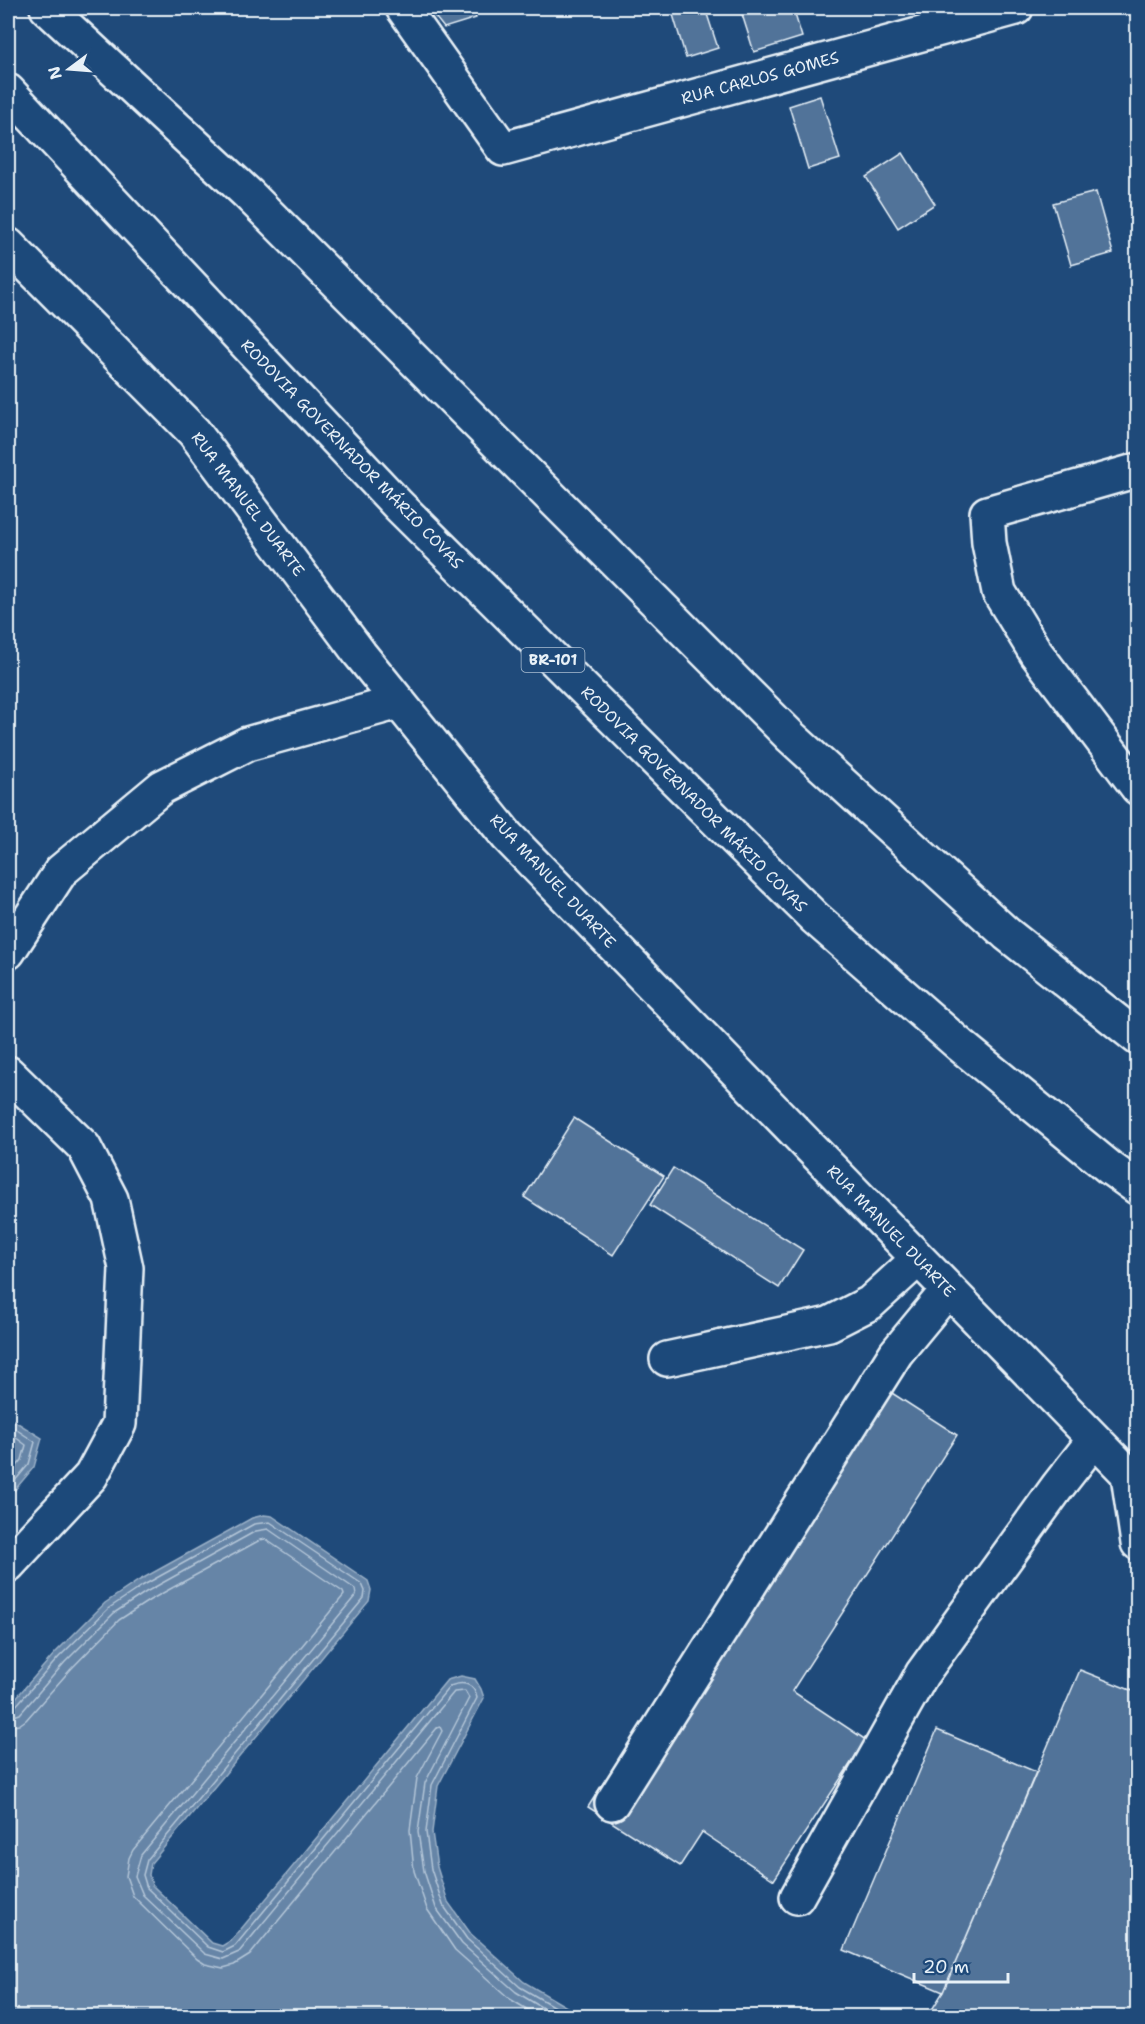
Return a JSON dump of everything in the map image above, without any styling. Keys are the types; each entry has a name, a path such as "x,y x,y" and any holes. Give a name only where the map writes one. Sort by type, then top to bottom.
{"main road":[{"path":"47,8 248,194 791,737 1007,934 1137,1038"},
{"name":"RUA CARLOS GOMES","path":"403,8 503,149 1016,8"},
{"name":"RODOVIA GOVERNADOR MÁRIO COVAS","path":"8,91 398,505 815,918 960,1045 1137,1188"},
{"name":"RUA MANUEL DUARTE","path":"8,245 194,432 360,654 507,836 1133,1480"},
{"path":"1137,470 987,513 989,543 999,592 1036,653 1137,788"},
{"path":"8,952 61,871 162,787 247,744 399,702"},
{"path":"8,1073 84,1147 111,1199 126,1268 119,1424 91,1476 8,1564"},
{"path":"667,1359 829,1324 870,1303 918,1259"},
{"path":"612,1803 896,1353 948,1290"},
{"path":"797,1897 922,1674 1094,1440"},
{"path":"1133,1480 1137,1543"}],"water":[{"path":"8,1417 42,1438 34,1467 8,1498"},
{"path":"272,1516 368,1581 371,1590 369,1601 151,1863 149,1875 152,1885 212,1943 222,1946 232,1940 447,1680 461,1676 475,1679 484,1698 438,1786 432,1832 437,1867 448,1902 471,1934 524,1982 582,2016 8,2016 8,1707 55,1653 105,1603 138,1581 252,1518"}],"building":[{"path":"428,8 473,8 476,18 444,28"},
{"path":"671,8 705,8 718,48 686,58"},
{"path":"740,8 793,8 802,37 754,52"},
{"path":"820,96 840,159 808,169 789,106"},
{"path":"903,153 935,204 898,228 866,177"},
{"path":"1096,192 1113,253 1071,265 1053,203"},
{"path":"574,1118 664,1176 613,1255 524,1197"},
{"path":"673,1168 803,1250 779,1288 650,1205"},
{"path":"864,1375 957,1435 792,1691 866,1740 774,1880 702,1832 680,1866 588,1807"},
{"path":"1080,1670 1138,1693 1138,2016 928,2016 943,1992"},
{"path":"937,1730 1036,1772 943,1992 844,1950"}]}
